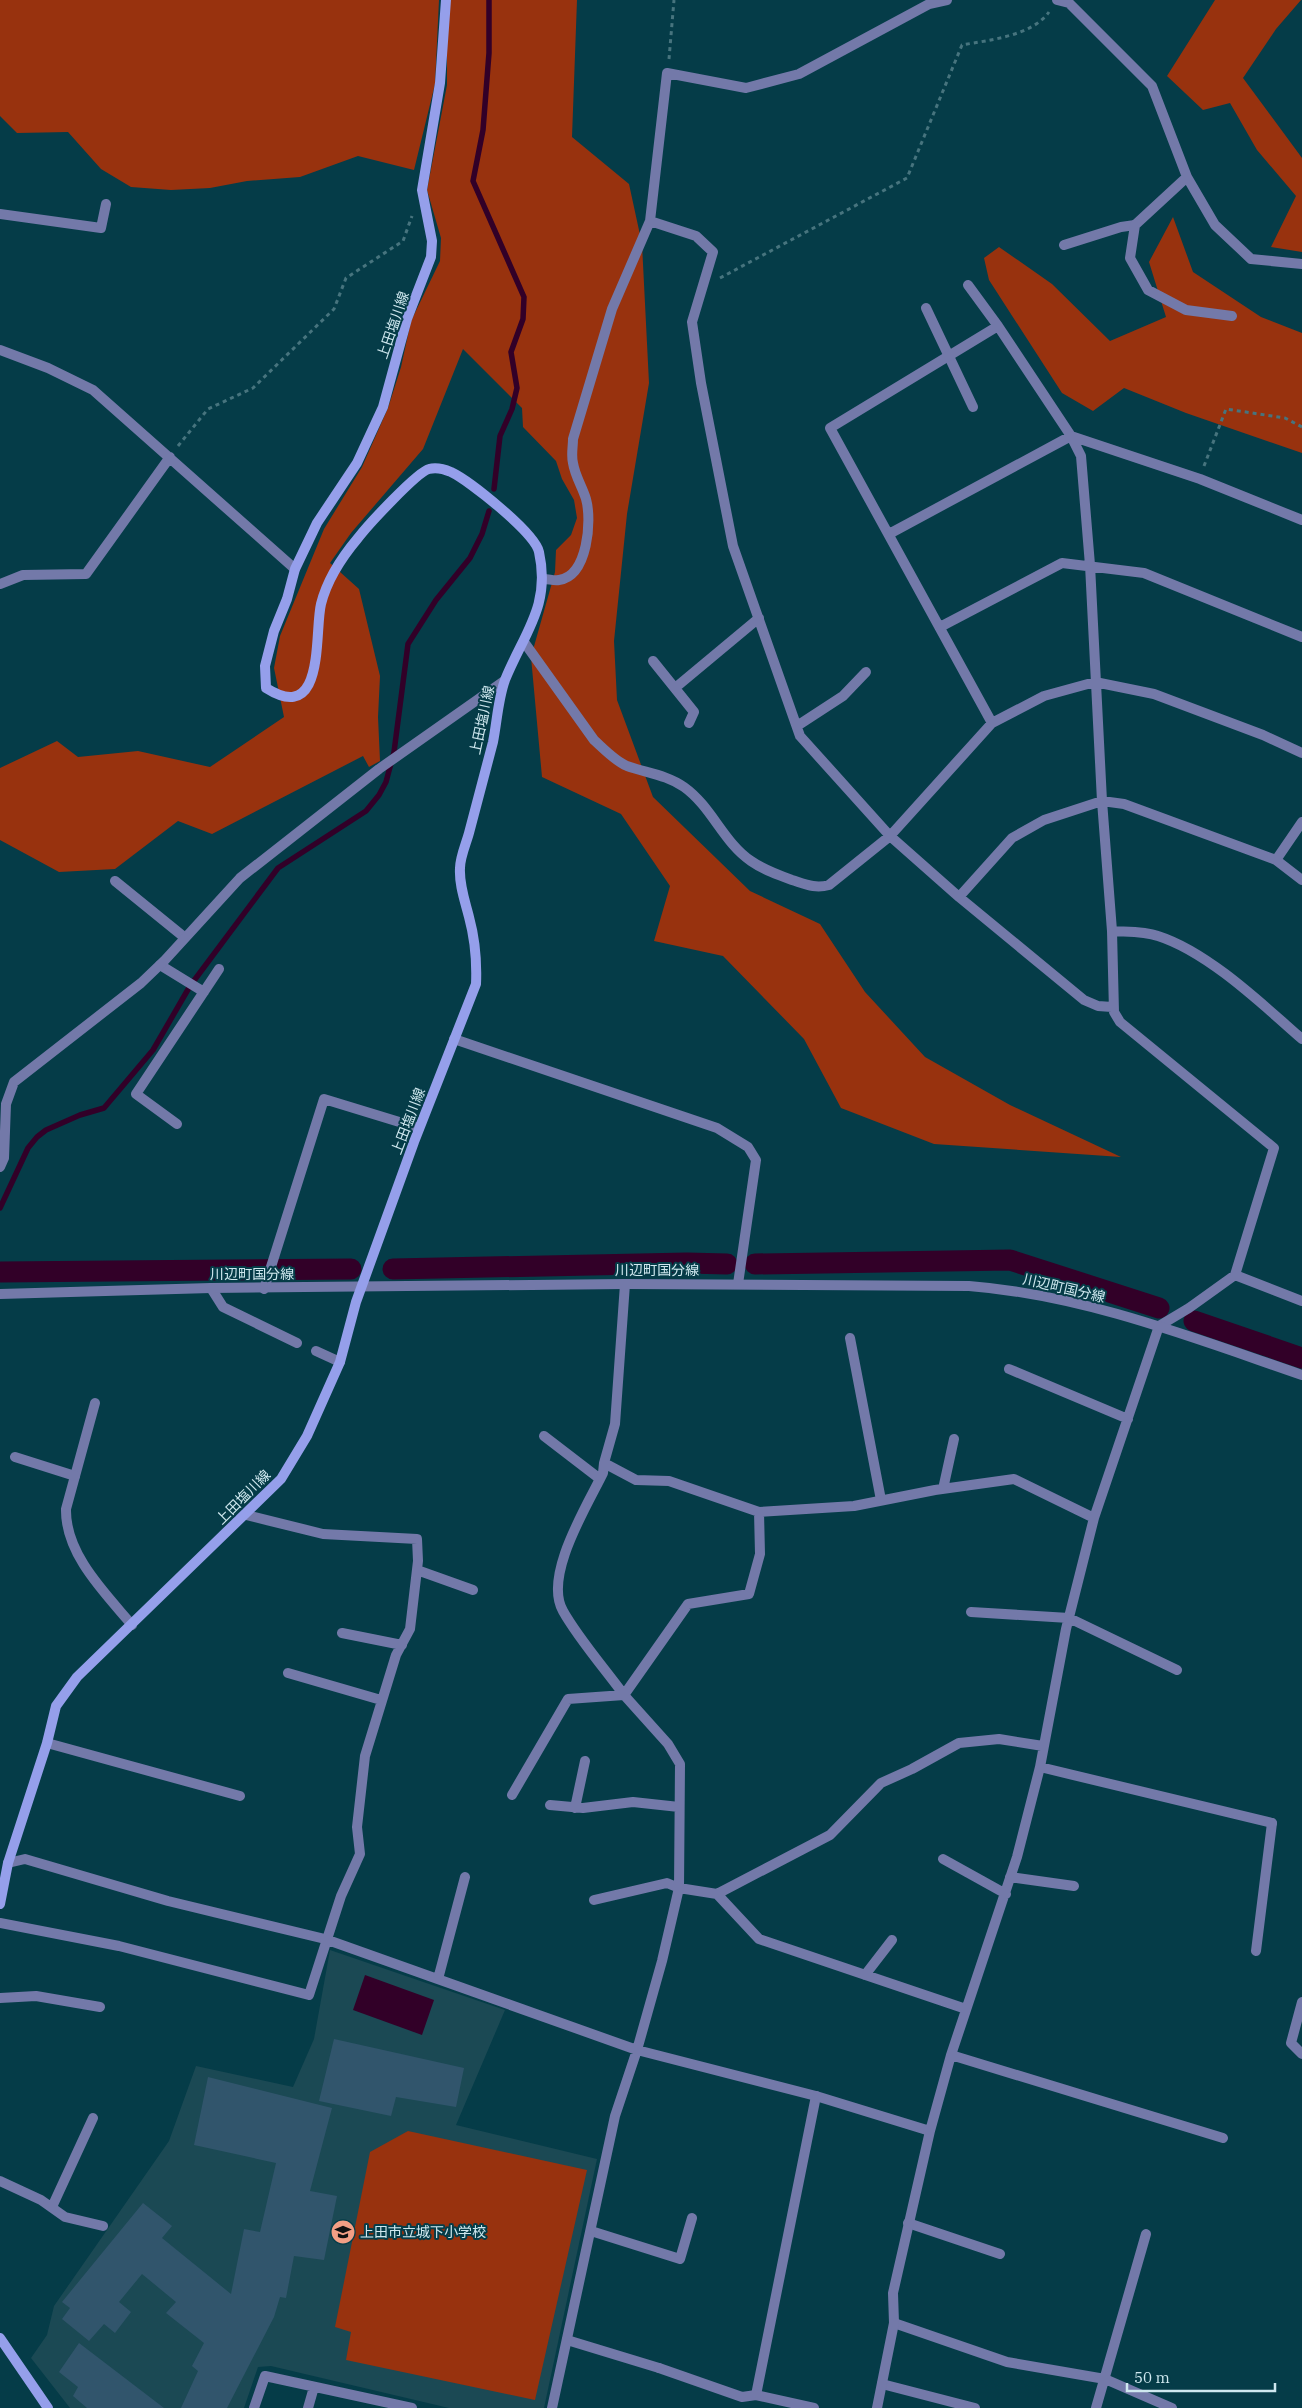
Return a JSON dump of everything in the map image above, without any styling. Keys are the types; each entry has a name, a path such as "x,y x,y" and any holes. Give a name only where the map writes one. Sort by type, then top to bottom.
{"main road":[{"name":"上田塩川線","path":"0,1904 4,1863 47,1743 56,1706 77,1677 281,1479 307,1436 340,1362 356,1302 364,1287 419,1128 476,984 477,958 470,918 462,892 460,867 493,740 504,681 536,613 544,579 539,549 530,534 467,482 440,468 427,469 416,477 358,537 336,569 321,604 316,667 310,682 302,692 282,696 266,688 266,666 274,631 287,599 295,569 317,523 357,463 383,407 407,319 431,257 432,241 422,190 440,83 446,0"},
{"path":"0,2338 48,2408"}],"street":[{"path":"544,579 560,580 570,574 585,551 589,521 586,499 576,478 572,460 573,440 612,309 650,222 668,73 746,88 799,74 929,4 947,0"},
{"path":"1057,0 1069,3 1152,86 1187,176 1216,225 1251,259 1302,264"},
{"path":"1064,245 1121,227 1135,225 1187,176"},
{"path":"0,214 101,228 106,204"},
{"path":"650,222 696,236 713,252 692,322 700,383 733,546 800,736 890,836 959,897 1084,1000 1098,1006 1112,1007"},
{"path":"1135,225 1130,258 1148,290 1186,310 1232,316"},
{"path":"877,2408 894,2323 894,2293 908,2223 930,2132 951,2055 1006,1894 1040,1767 1069,1618 1094,1518 1159,1326 1189,1308 1235,1275 1274,1148 1120,1022 1112,1007 1112,931 1102,801 1090,565 1081,456 1071,436 998,326 968,285"},
{"path":"926,308 950,355 973,407"},
{"path":"992,723 830,428 998,326"},
{"path":"0,350 48,368 92,390 295,569"},
{"path":"889,534 1071,436 1200,479 1302,520"},
{"path":"0,584 23,575 86,574 170,457"},
{"path":"940,627 1062,563 1144,573 1302,637"},
{"path":"675,688 759,618"},
{"path":"524,642 594,740 625,765 667,778 684,787 703,804 737,848 750,860 774,874 818,888 829,886 890,836 992,723 1013,710 1044,696 1095,682 1154,694 1263,735 1302,753"},
{"path":"653,660 694,712 689,723"},
{"path":"797,726 843,696 866,672"},
{"path":"0,1167 4,1158 6,1104 14,1082 141,983 240,878 378,769 504,681"},
{"path":"959,897 1012,838 1044,820 1102,801 1124,804 1276,860 1302,880"},
{"path":"1276,860 1302,822"},
{"path":"115,881 184,937"},
{"path":"1112,931 1157,935 1194,953 1249,993 1302,1039"},
{"path":"160,965 203,991"},
{"path":"177,1124 136,1094 218,969"},
{"path":"454,1039 717,1128 748,1147 756,1160 738,1284"},
{"path":"264,1289 324,1098 419,1128"},
{"path":"1235,1275 1302,1301"},
{"path":"552,2408 615,2116 637,2050 672,1924 679,1888 680,1764 668,1744 624,1695 562,1610 557,1586 562,1559 600,1480 615,1424 625,1284"},
{"name":"川辺町国分線","path":"0,1294 210,1288 264,1289 625,1284 970,1286 1009,1289 1040,1295 1159,1326 1302,1375"},
{"path":"210,1288 224,1307 297,1343"},
{"path":"850,1338 881,1500"},
{"path":"316,1350 340,1362"},
{"path":"1009,1369 1128,1419"},
{"path":"95,1403 66,1509 65,1526 78,1554 98,1584 132,1625"},
{"path":"544,1436 600,1480"},
{"path":"943,1489 954,1439"},
{"path":"15,1457 75,1476"},
{"path":"604,1462 636,1480 669,1481 759,1512 854,1506 943,1489 1014,1479 1094,1518"},
{"path":"624,1695 688,1604 749,1594 760,1554 759,1512"},
{"path":"0,1923 120,1946 309,1996 325,1939 340,1896 360,1854 357,1827 365,1756 396,1655 410,1629 417,1570 417,1539 323,1534 246,1515"},
{"path":"417,1570 473,1590"},
{"path":"972,1612 1069,1618 1177,1670"},
{"path":"342,1633 402,1644"},
{"path":"288,1673 381,1700"},
{"path":"512,1795 568,1699 624,1695"},
{"path":"594,1900 667,1883 679,1888 717,1894 830,1835 881,1783 912,1769 959,1743 999,1739 1043,1746"},
{"path":"47,1743 240,1796"},
{"path":"575,1808 585,1761"},
{"path":"1040,1767 1272,1823 1256,1951"},
{"path":"550,1805 575,1808 633,1802 679,1807"},
{"path":"943,1859 1006,1894"},
{"path":"4,1863 24,1860 168,1901 325,1939 637,2050 816,2096 930,2132"},
{"path":"438,1979 465,1877"},
{"path":"1010,1878 1074,1886"},
{"path":"717,1894 759,1939 966,2009"},
{"path":"865,1975 892,1940"},
{"path":"0,1998 36,1996 100,2007"},
{"path":"1302,2002 1291,2043 1302,2054"},
{"path":"951,2055 1223,2138"},
{"path":"756,2395 816,2096"},
{"path":"52,2207 93,2118"},
{"path":"0,2181 41,2200 65,2217 103,2226"},
{"path":"591,2231 680,2259 692,2218"},
{"path":"908,2223 1000,2254"},
{"path":"1096,2408 1146,2234"},
{"path":"894,2323 1006,2362 1105,2379 1172,2408"},
{"path":"567,2340 659,2368 742,2397 756,2395 814,2408"},
{"path":"254,2408 265,2376 392,2406 412,2408"},
{"path":"882,2384 975,2408"},
{"path":"308,2408 314,2387"}],"path":[{"path":"668,73 674,0"},
{"path":"701,288 907,178 962,45 1018,34 1046,16 1057,0"},
{"path":"170,457 208,409 253,388 334,309 346,278 403,241 416,204 423,202"},
{"path":"1200,479 1226,409 1285,418 1302,427"}],"shaded area":[{"path":"0,0 439,0 435,84 414,170 358,156 300,177 247,181 210,188 171,190 131,187 101,169 68,132 17,133 0,116"},
{"path":"450,0 577,0 572,137 629,184 642,244 649,383 627,514 614,641 617,700 653,797 750,891 820,924 865,992 925,1057 1010,1105 1121,1157 934,1144 841,1108 804,1039 723,956 654,941 670,886 621,814 542,777 531,657 555,572 556,550 571,535 577,518 574,500 562,479 556,461 523,427 522,408 463,349 423,449 351,533 330,563 359,589 380,676 378,717 380,761 369,767 363,756 212,834 178,821 115,869 59,872 0,840 0,768 57,741 78,757 138,751 210,767 284,717 274,668 280,636 324,529 362,467 388,408 401,367 411,321 440,261 441,238 427,190 447,85 447,22"},
{"path":"1215,0 1301,0 1276,29 1243,78 1302,158 1302,252 1271,247 1296,196 1257,150 1230,103 1203,110 1167,76"},
{"path":"1173,217 1193,272 1261,317 1302,333 1302,453 1186,413 1124,388 1093,411 1062,393 989,280 984,258 999,247 1052,284 1110,341 1166,317 1149,262"},
{"name":"上田市立城下小学校","path":"330,1950 505,2010 456,2125 597,2159 544,2408 449,2408 271,2366 258,2367 244,2408 70,2408 31,2358 47,2335 54,2306 169,2141 196,2066 293,2087 314,2039"},
{"path":"365,1975 434,2000 422,2035 353,2010"},
{"path":"408,2131 587,2170 535,2400 346,2360 351,2332 335,2327 370,2152"}],"building":[{"path":"334,2039 464,2068 456,2107 396,2097 391,2116 319,2101"},
{"path":"208,2077 332,2108 310,2191 337,2196 324,2260 294,2256 286,2298 280,2297 274,2317 227,2408 181,2408 198,2371 192,2366 204,2343 166,2313 176,2302 142,2274 119,2302 131,2312 115,2333 104,2324 89,2341 62,2319 70,2308 62,2302 143,2203 172,2226 162,2238 231,2294 244,2229 260,2232 276,2163 194,2145"},
{"path":"79,2343 164,2408 87,2408 73,2396 78,2387 59,2372"}],"waterway":[{"path":"489,0 489,53 483,130 473,181 524,297 523,319 511,352 517,388 512,409 500,436 494,489"},
{"path":"0,1208 28,1148 37,1137 46,1130 80,1115 104,1108 153,1050 190,986 278,868 366,811 379,795 386,782 394,752 408,644 436,600 470,558 482,534 489,511"},
{"path":"755,1264 1010,1260 1159,1308"},
{"path":"393,1269 687,1263 727,1264"},
{"path":"0,1272 351,1269"},
{"path":"1194,1321 1302,1358"}],"place":[{"name":"上田市立城下小学校","path":"343,2232"}]}
